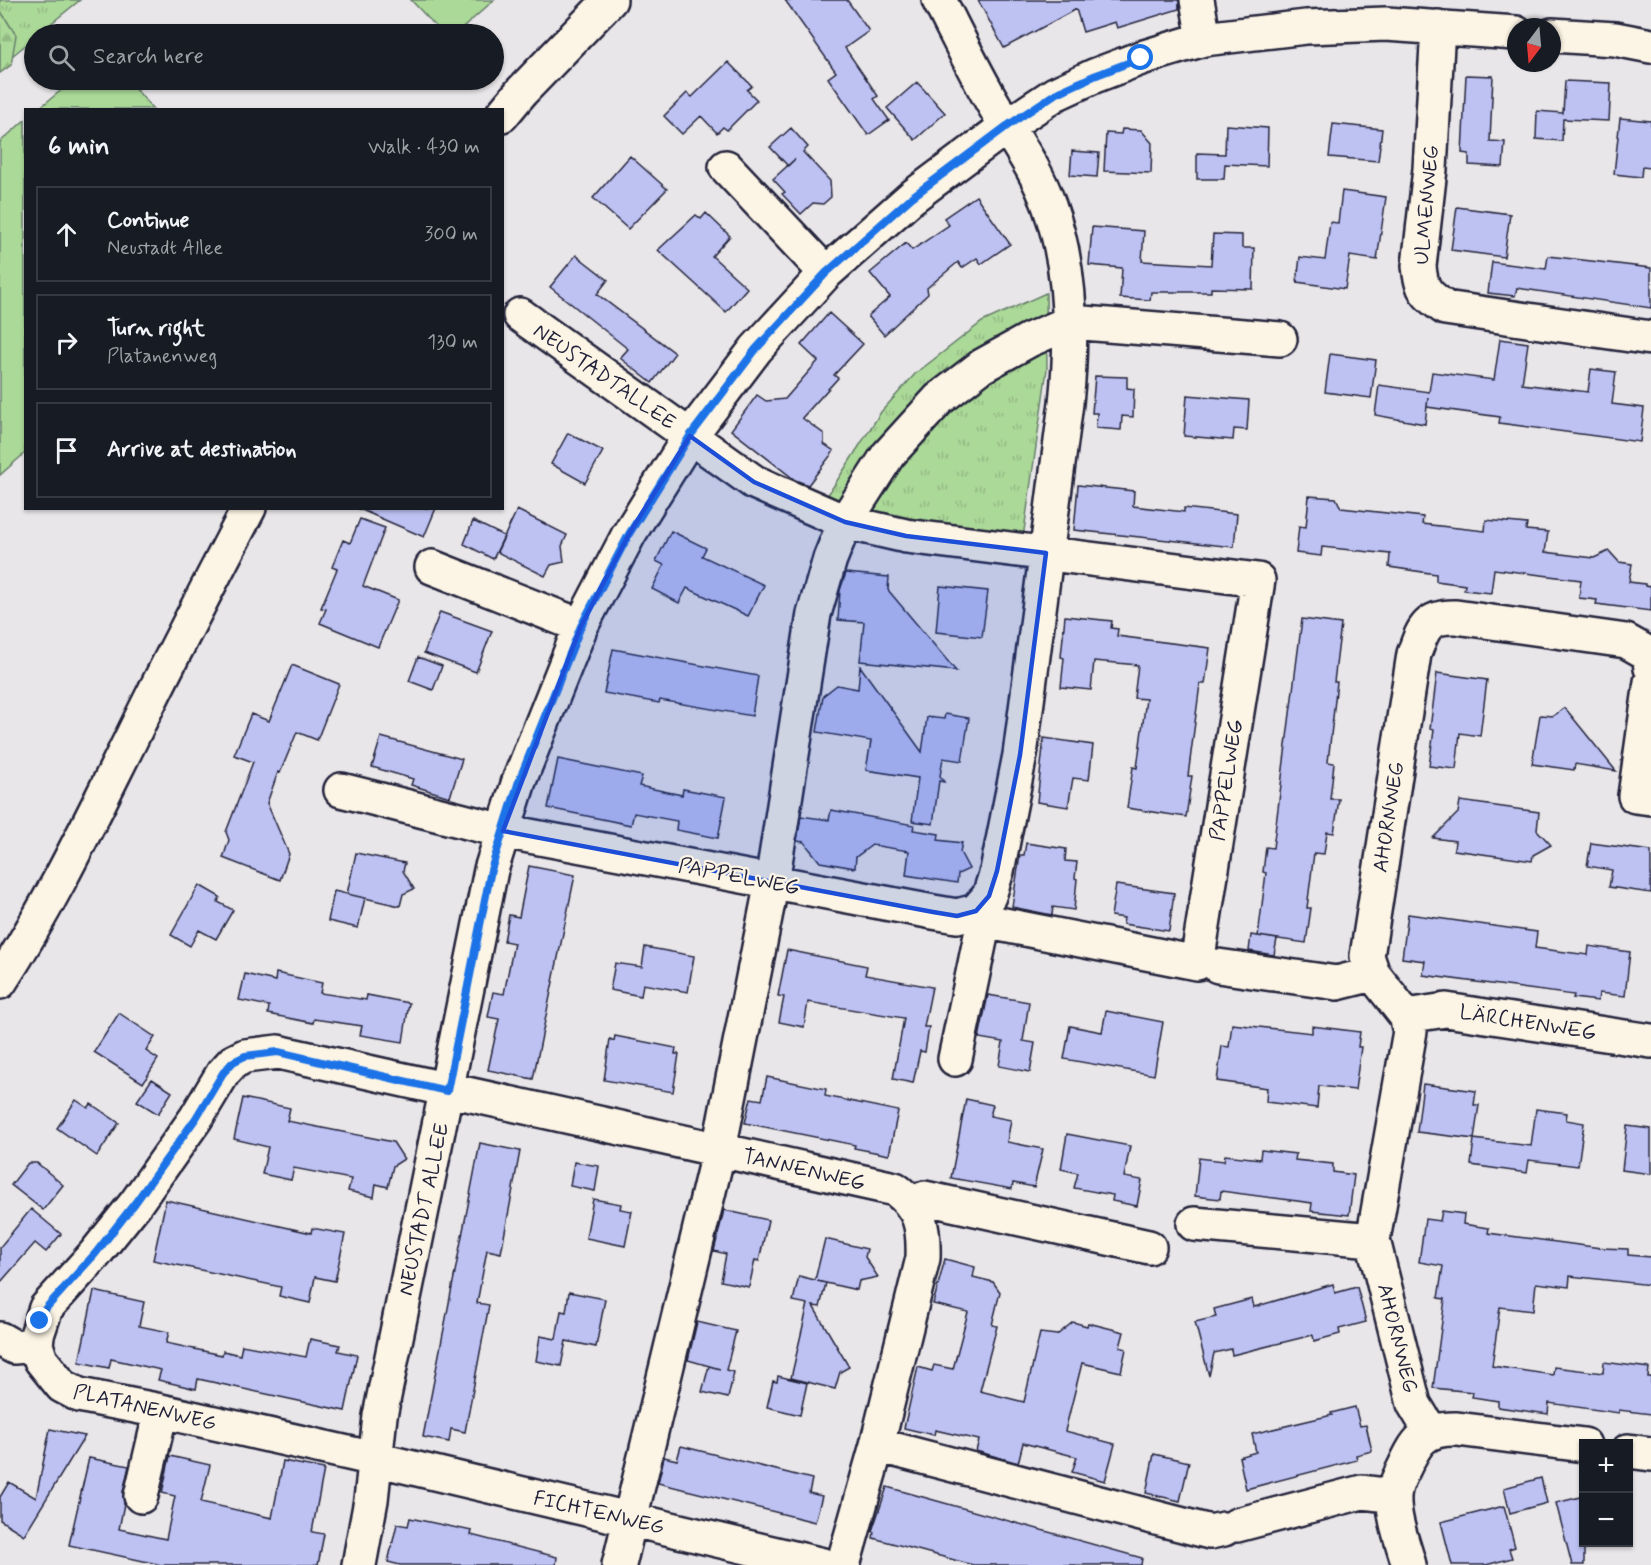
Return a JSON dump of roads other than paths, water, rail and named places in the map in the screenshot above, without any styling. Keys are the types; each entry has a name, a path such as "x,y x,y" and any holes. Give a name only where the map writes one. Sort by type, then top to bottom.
{"street":[{"path":"504,113 610,0"},
{"path":"939,0 993,104 1032,166 1049,205 1061,249 1071,322 1070,364 1020,754 999,859 980,916 955,1059"},
{"path":"1197,0 1204,39"},
{"name":"NEUSTADT ALLEE","path":"359,1565 380,1416 491,870 519,781 581,626 629,534 690,436 756,349 826,273 912,197 1007,126 1055,94 1141,58 1204,39 1306,27 1386,24 1507,32"},
{"name":"ULMENWEG","path":"1438,27 1430,169 1419,266 1420,281 1426,294 1445,308 1651,338"},
{"path":"1561,36 1615,39 1651,46"},
{"path":"726,167 826,273"},
{"name":"NEUSTADTALLEE","path":"520,315 690,436"},
{"path":"619,1565 719,1149 772,882 814,614 830,559 845,522 888,455 939,399 982,366 1029,340 1071,322 1280,339"},
{"name":"PAPPELWEG","path":"341,790 503,831 933,912 957,916 980,916 1197,963 1258,580 906,536 845,522 754,482 690,436"},
{"path":"0,982 18,955 87,827 248,510"},
{"path":"432,567 581,626"},
{"name":"AHORNWEG","path":"1431,1432 1414,1404 1374,1240 1410,1031 1406,1016 1373,974 1367,956 1414,654 1421,635 1430,623 1441,617 1456,617 1626,641 1649,654 1651,668"},
{"path":"1651,682 1635,796 1651,798"},
{"path":"1218,966 1338,983 1373,974"},
{"name":"LÄRCHENWEG","path":"1406,1016 1446,1010 1651,1041"},
{"path":"0,1339 14,1347 36,1346 37,1335 46,1308 95,1254 135,1203 196,1118 223,1073 233,1062 245,1056 278,1052 447,1091"},
{"name":"TANNENWEG","path":"447,1091 895,1189 913,1204"},
{"path":"843,1565 877,1444 923,1258 924,1236 913,1204 925,1198 1149,1247"},
{"path":"1194,1224 1374,1240"},
{"name":"PLATANENWEG","path":"36,1346 49,1372 62,1386 79,1395 375,1459"},
{"path":"141,1496 161,1411"},
{"path":"1409,1565 1396,1515 1394,1496 1396,1485 1414,1446 1431,1432 1442,1428 1457,1429 1579,1444"},
{"path":"877,1444 1210,1532 1362,1492 1394,1496"},
{"path":"1633,1452 1651,1454"},
{"name":"FICHTENWEG","path":"375,1459 823,1565"}]}
